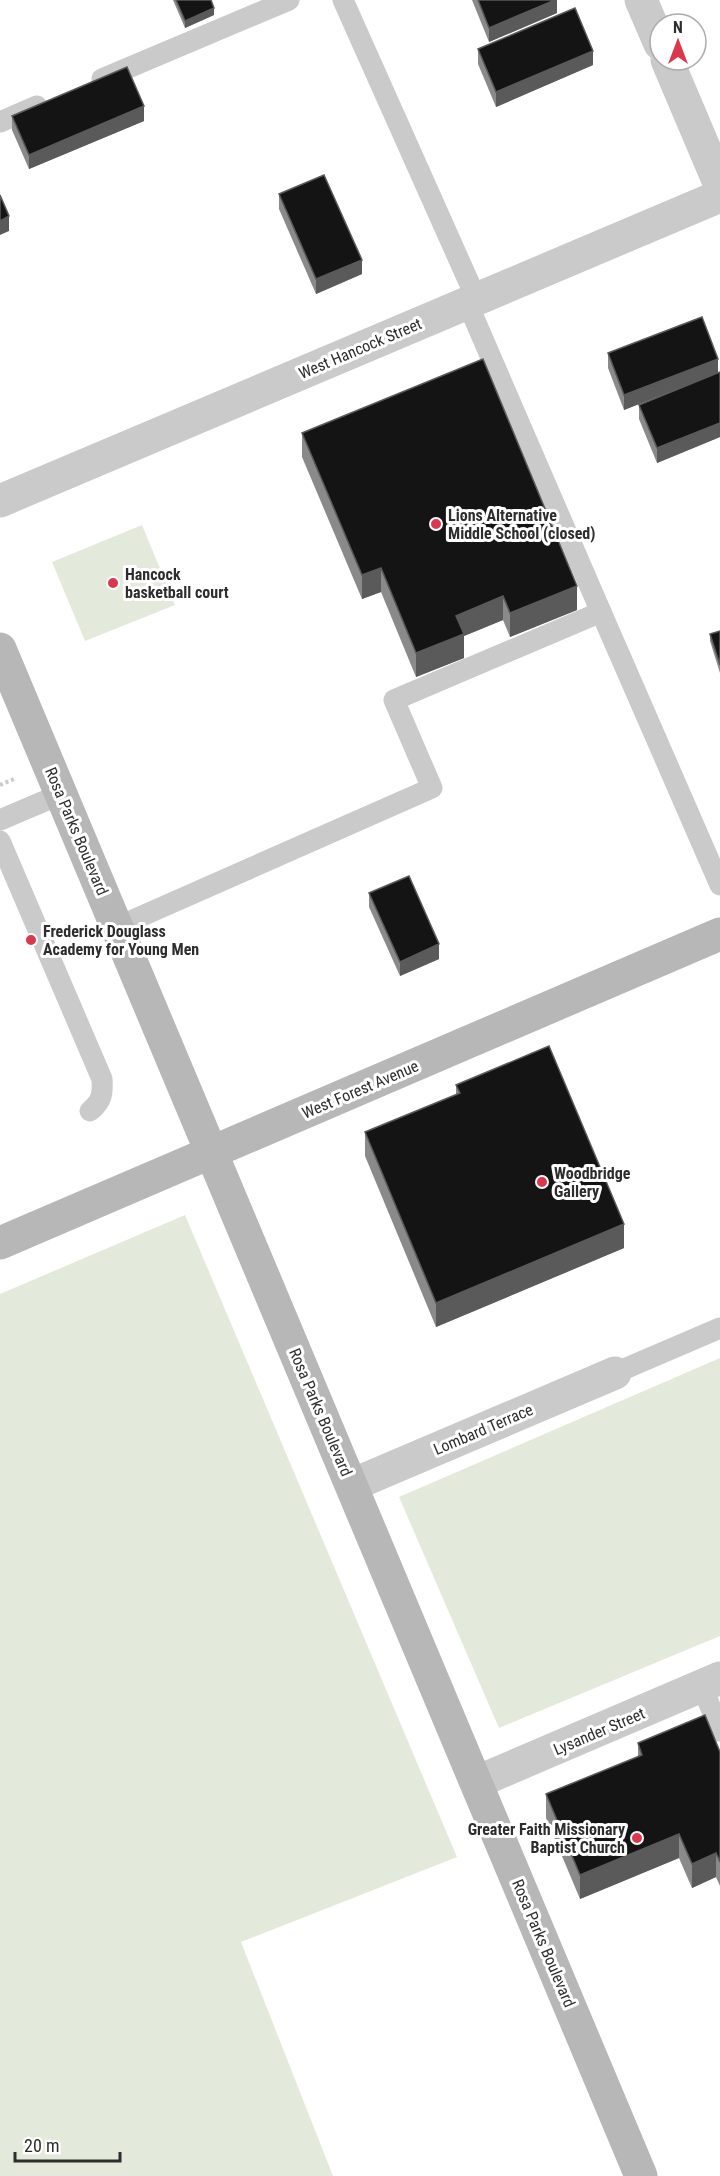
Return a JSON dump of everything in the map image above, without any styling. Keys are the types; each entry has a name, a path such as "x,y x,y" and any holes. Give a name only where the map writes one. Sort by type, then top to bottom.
{"street":[{"path":"641,0 648,16"},
{"path":"672,72 720,184"},
{"name":"West Hancock Street","path":"0,501 720,196"},
{"name":"Rosa Parks Boulevard","path":"0,649 641,2176"},
{"name":"West Forest Avenue","path":"0,1243 720,934"},
{"name":"Lombard Terrace","path":"352,1485 615,1373"},
{"name":"Lysander Street","path":"477,1782 711,1682"}],"lane":[{"path":"86,86 290,0"},
{"path":"343,0 472,300 601,612 720,885"},
{"path":"0,122 54,100"},
{"path":"117,927 432,788 394,700 601,612"},
{"path":"0,820 61,795"},
{"path":"0,841 102,1079 103,1093 99,1103 90,1111"},
{"path":"615,1373 720,1328"},
{"path":"711,1682 720,1731"}],"path":[{"path":"0,785 14,779"}],"green space":[{"name":"Hancock basketball court","path":"142,525 175,605 85,641 52,562"},
{"path":"185,1215 457,1857 241,1942 333,2176 0,2176 0,1294"},
{"path":"720,1358 720,1636 499,1728 399,1497"}],"building":[{"path":"176,0 211,0 214,8 185,21"},
{"path":"478,0 555,0 489,28"},
{"path":"575,8 593,51 496,92 478,49"},
{"path":"127,67 144,106 29,155 12,116"},
{"path":"324,175 362,260 316,279 279,194"},
{"path":"0,195 9,216 0,221"},
{"path":"702,317 718,359 624,395 608,353"},
{"name":"Lions Alternative Middle School (closed)","path":"483,359 577,586 510,613 503,596 456,616 464,634 416,653 381,568 362,575 302,433"},
{"path":"720,372 720,423 657,448 639,405"},
{"path":"720,631 720,665 710,634"},
{"path":"409,876 439,944 400,962 369,893"},
{"path":"549,1046 624,1224 436,1303 365,1132 460,1093 456,1085"},
{"name":"Greater Faith Missionary Baptist Church","path":"705,1715 720,1752 720,1862 716,1853 692,1864 679,1834 580,1875 546,1794 642,1755 638,1743"}],"place":[{"name":"Lions Alternative Middle School (closed)","path":"436,524"},
{"name":"Hancock basketball court","path":"113,583"},
{"name":"Frederick Douglass Academy for Young Men","path":"31,940"},
{"name":"Woodbridge Gallery","path":"542,1182"},
{"name":"Greater Faith Missionary Baptist Church","path":"637,1838"}]}
